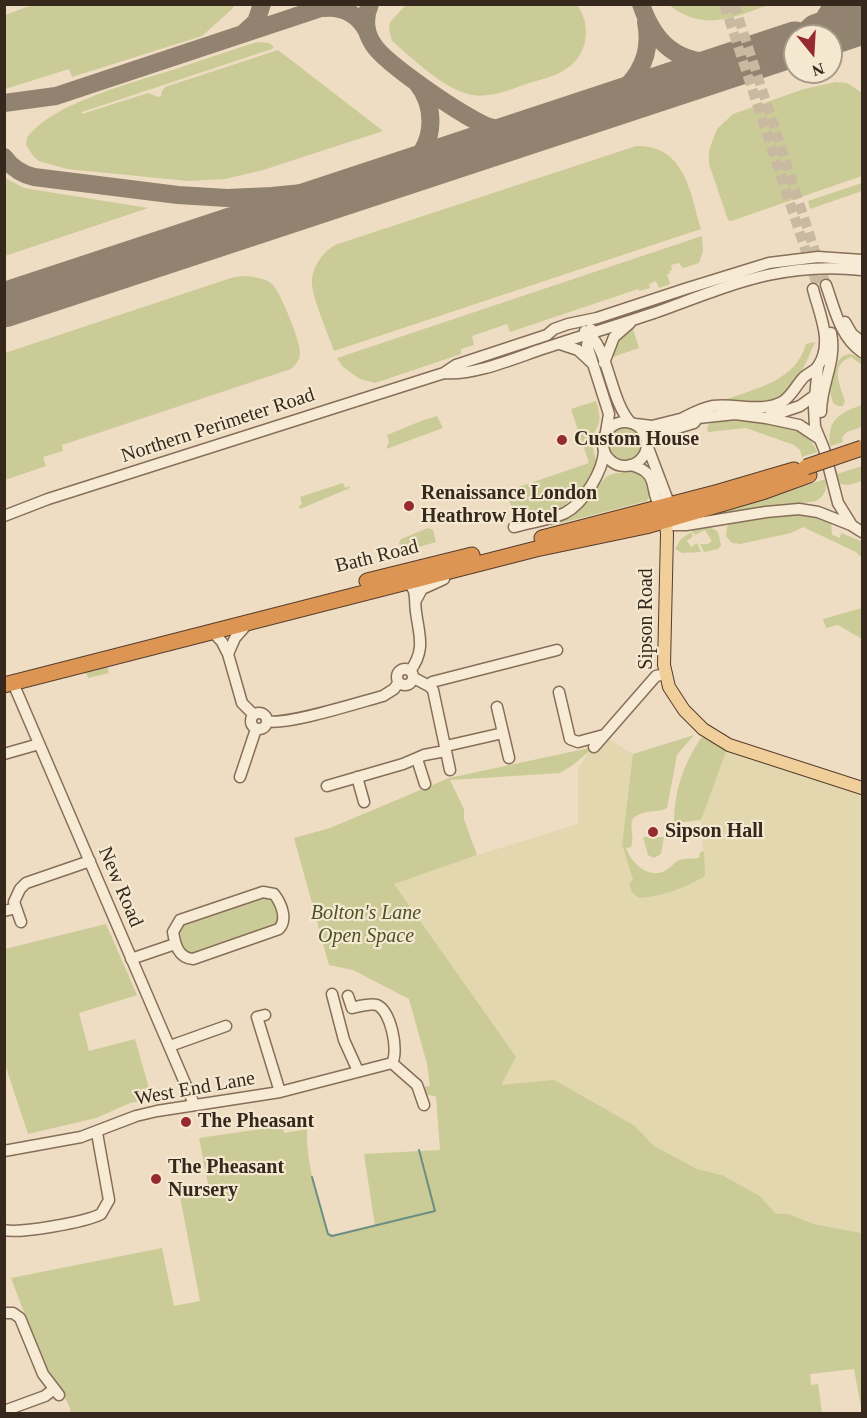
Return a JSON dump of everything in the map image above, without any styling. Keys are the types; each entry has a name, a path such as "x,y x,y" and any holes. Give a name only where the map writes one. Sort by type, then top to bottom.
{"highway":[{"name":"Bath Road","path":"7,681 405,577 765,491 862,448"},
{"name":"Bath Road","path":"808,471 862,457"},
{"name":"Bath Road","path":"7,681 249,622 405,577 474,565 597,535 665,514"}],"main road":[{"name":"Sipson Road","path":"665,514 665,674 669,687 684,710 698,725 717,738 746,751 862,788"}],"street":[{"name":"Northern Perimeter Road","path":"4,516 60,495 444,373 456,365 547,335 554,329 572,323 597,318 769,263 818,257 862,260"},
{"name":"Northern Perimeter Road","path":"444,373 458,374 558,344 772,273 815,267 862,270"},
{"path":"822,286 848,327 862,342"},
{"path":"822,286 843,332 862,352"},
{"path":"822,286 826,340 818,367 815,427 838,503 851,525"},
{"path":"820,439 823,430 821,408 832,362 833,342 822,286"},
{"path":"597,318 589,333 587,345 609,414 603,441 602,465 597,478"},
{"path":"604,363 614,337 638,318"},
{"path":"547,335 557,335 579,329 589,333 597,342 621,409 644,433 667,498 665,514"},
{"path":"558,344 566,344 578,350 592,363"},
{"path":"683,418 713,406 766,407 774,405 790,395 807,375 818,367"},
{"path":"766,417 800,406 815,396 826,384"},
{"path":"606,432 612,426 620,423 652,426 692,416 698,418 726,414 766,417 799,425 820,439"},
{"path":"647,443 664,432 694,423 698,418"},
{"path":"514,527 568,511 597,478 608,470 641,459 646,452 647,443"},
{"path":"604,450 610,461 648,473 652,479 658,503 673,525 800,508 818,512 851,525 862,532"},
{"name":"Bath Road","path":"416,605 417,594 426,586 474,565"},
{"path":"267,721 307,716 383,696 394,689 399,682 408,685 419,655 422,637 416,605 406,592 405,577"},
{"path":"228,654 235,638 249,622"},
{"path":"212,631 222,642 228,654 242,703 253,714"},
{"path":"429,686 432,681 556,650"},
{"path":"412,674 433,690 450,770"},
{"path":"594,747 656,676 665,674"},
{"name":"New Road","path":"7,681 39,744 194,1104"},
{"path":"559,692 570,739 578,742 604,735"},
{"path":"497,708 509,759"},
{"path":"253,714 261,712 266,716 267,721 263,728 256,729"},
{"path":"253,714 250,721 256,729"},
{"path":"240,777 256,729"},
{"path":"327,786 417,759 445,748 502,733"},
{"path":"4,754 39,744"},
{"path":"417,759 425,784"},
{"path":"357,777 364,802"},
{"path":"21,922 14,902 20,889 26,883 90,861"},
{"path":"263,892 272,893 278,901 284,921 277,930 193,959 182,955 175,944 172,932 180,920 263,892"},
{"path":"4,911 16,908"},
{"path":"131,959 175,944"},
{"path":"332,994 344,1040 358,1071"},
{"path":"348,996 352,1008 373,1005 384,1010 388,1016 395,1048 396,1058 393,1064 416,1084 419,1099"},
{"path":"265,1015 257,1017 280,1092"},
{"path":"170,1046 226,1026"},
{"name":"West End Lane","path":"4,1151 97,1133 136,1116 194,1104 280,1092 393,1064"},
{"path":"4,1230 19,1231 88,1219 101,1214 109,1200 97,1133"},
{"path":"4,1313 13,1313 20,1318 43,1374 56,1392 4,1412"}],"shaded area":[{"path":"605,737 633,754 622,844 639,898 705,876 701,820 727,749 862,795 862,1233 813,1224 789,1214 776,1214 760,1196 722,1175 697,1169 654,1146 635,1126 500,1085 443,954 394,884 442,866 578,824 578,770 587,754"}],"green space":[{"path":"35,4 235,5 202,36 72,77 69,69 5,89 5,15"},
{"path":"406,5 577,5 582,13 586,31 583,48 573,63 551,76 500,93 486,95 462,92 440,80 392,41 389,30 390,22"},
{"path":"669,5 769,5 730,18 706,20 694,18"},
{"path":"257,42 269,43 274,47 82,112 82,114 148,93 158,97 161,96 165,87 278,50 383,131 263,170 225,179 188,181 67,169 39,161 26,145 27,138 39,125 75,104 119,87"},
{"path":"843,83 862,93 862,176 731,221 728,220 709,164 709,150 717,129 733,114 804,89"},
{"path":"636,146 652,148 665,153 675,162 689,186 701,229 334,351 312,283 319,261 335,245"},
{"path":"5,178 24,188 148,208 5,256"},
{"path":"862,183 862,191 810,209 808,201"},
{"path":"702,236 703,251 699,263 683,268 679,263 671,265 672,270 669,271 670,274 667,274 670,284 659,288 656,281 649,284 650,288 639,291 638,289 510,332 507,324 472,336 474,345 461,349 461,354 375,383 360,379 342,366 337,358"},
{"path":"234,277 259,278 272,284 285,306 300,353 296,364 291,369 62,445 63,451 43,457 46,466 5,480 5,353"},
{"path":"633,329 639,348 613,357 619,340"},
{"path":"815,342 803,369 784,394 776,399 758,403 727,399 763,386 785,374 801,356 806,344"},
{"path":"849,354 858,356 862,360 862,365 851,357 840,365 838,376 845,401 843,406 838,406 833,403 830,391 838,361"},
{"path":"596,401 599,421 593,447 597,472 565,505 555,512 524,520 520,518 512,508 507,491 589,463 571,409"},
{"path":"862,405 862,427 847,432 842,437 843,442 830,446 830,430 836,419 847,411"},
{"path":"437,416 443,428 386,449 389,442 387,435"},
{"path":"733,419 769,422 793,428 803,433 811,441 817,452 802,457 800,450 794,445 746,428 708,432 707,428 710,423"},
{"path":"626,426 638,432 644,444 638,456 626,462 614,456 608,444 614,432"},
{"path":"862,466 862,481 848,485 840,484 837,474"},
{"path":"631,472 642,477 646,482 650,494 647,501 550,526 555,521 570,516 607,476"},
{"path":"826,479 825,492 816,501 691,521"},
{"path":"343,483 345,488 349,486 350,488 300,509 299,506 302,504 300,497"},
{"path":"801,513 831,522 832,535 840,538 841,533 861,541 862,558 856,552 803,527 791,533 740,544 732,543 726,536 730,523 780,514"},
{"path":"707,525 718,532 721,545 718,549 704,552 700,544 708,544 712,541 705,530 695,535 689,528"},
{"path":"428,528 433,530 436,542 405,551 401,550 399,543 401,539"},
{"path":"691,532 693,536 687,541 691,547 697,543 701,552 682,553 675,549 681,539"},
{"path":"862,608 862,639 838,625 826,628 823,619"},
{"path":"107,666 109,673 88,678 86,672"},
{"path":"694,735 677,755 667,808 643,813 633,818 632,844 631,847 626,848 637,865 655,873 668,869 679,860 699,858 700,852 704,851 705,876 674,891 639,898 632,892 629,883 633,880 622,844 633,754"},
{"path":"701,738 708,738 727,749 701,820 674,823 681,779 689,758"},
{"name":"Bolton's Lane Open Space","path":"594,747 560,773 450,780 464,809 464,819 477,855 394,884 516,1057 501,1085 554,1080 635,1126 654,1146 697,1169 722,1175 760,1196 776,1214 789,1214 813,1224 862,1233 862,1413 854,1369 810,1374 811,1385 818,1384 822,1413 71,1413 68,1403 47,1372 11,1278 162,1248 174,1306 200,1301 179,1191 208,1184 199,1138 282,1126 284,1133 307,1129 308,1156 313,1182 328,1234 332,1236 375,1226 364,1154 440,1150 436,1096 426,1095 423,1087 430,1086 427,1064 409,999 353,970 329,965 294,838 330,828 449,778"},
{"path":"643,837 664,837 661,854 654,858 648,855"},
{"path":"262,895 274,897 280,923 188,956 184,954 178,926"},
{"path":"106,924 137,995 79,1013 89,1051 135,1039 152,1099 130,1103 96,1118 28,1134 5,1064 5,949"}],"waterway":[{"path":"312,1177 328,1234 332,1236 435,1211 419,1150"}],"taxiway":[{"path":"245,32 256,22 262,4"},
{"path":"4,103 56,96 333,4"},
{"path":"370,4 366,25 370,39 380,53 409,77 464,114 489,127 514,131 540,128"},
{"path":"641,4 655,34 675,52 701,62 734,64"},
{"path":"819,24 833,4"},
{"path":"323,8 337,8 349,12 367,31"},
{"path":"602,108 623,91 644,61 648,36 646,22"},
{"path":"393,177 413,163 426,145 429,134 430,113 423,92 417,83"},
{"path":"4,157 17,170 34,177 178,195 227,198 363,187"}],"runway":[{"path":"843,28 862,22"},
{"path":"4,305 783,48"}],"tunnel":[{"path":"724,4 818,288"},
{"path":"734,4 826,285"}],"place":[{"name":"Custom House","path":"562,440"},
{"name":"Renaissance London Heathrow Hotel","path":"409,506"},
{"name":"Sipson Hall","path":"653,832"},
{"name":"The Pheasant","path":"186,1122"},
{"name":"The Pheasant Nursery","path":"156,1179"}]}
